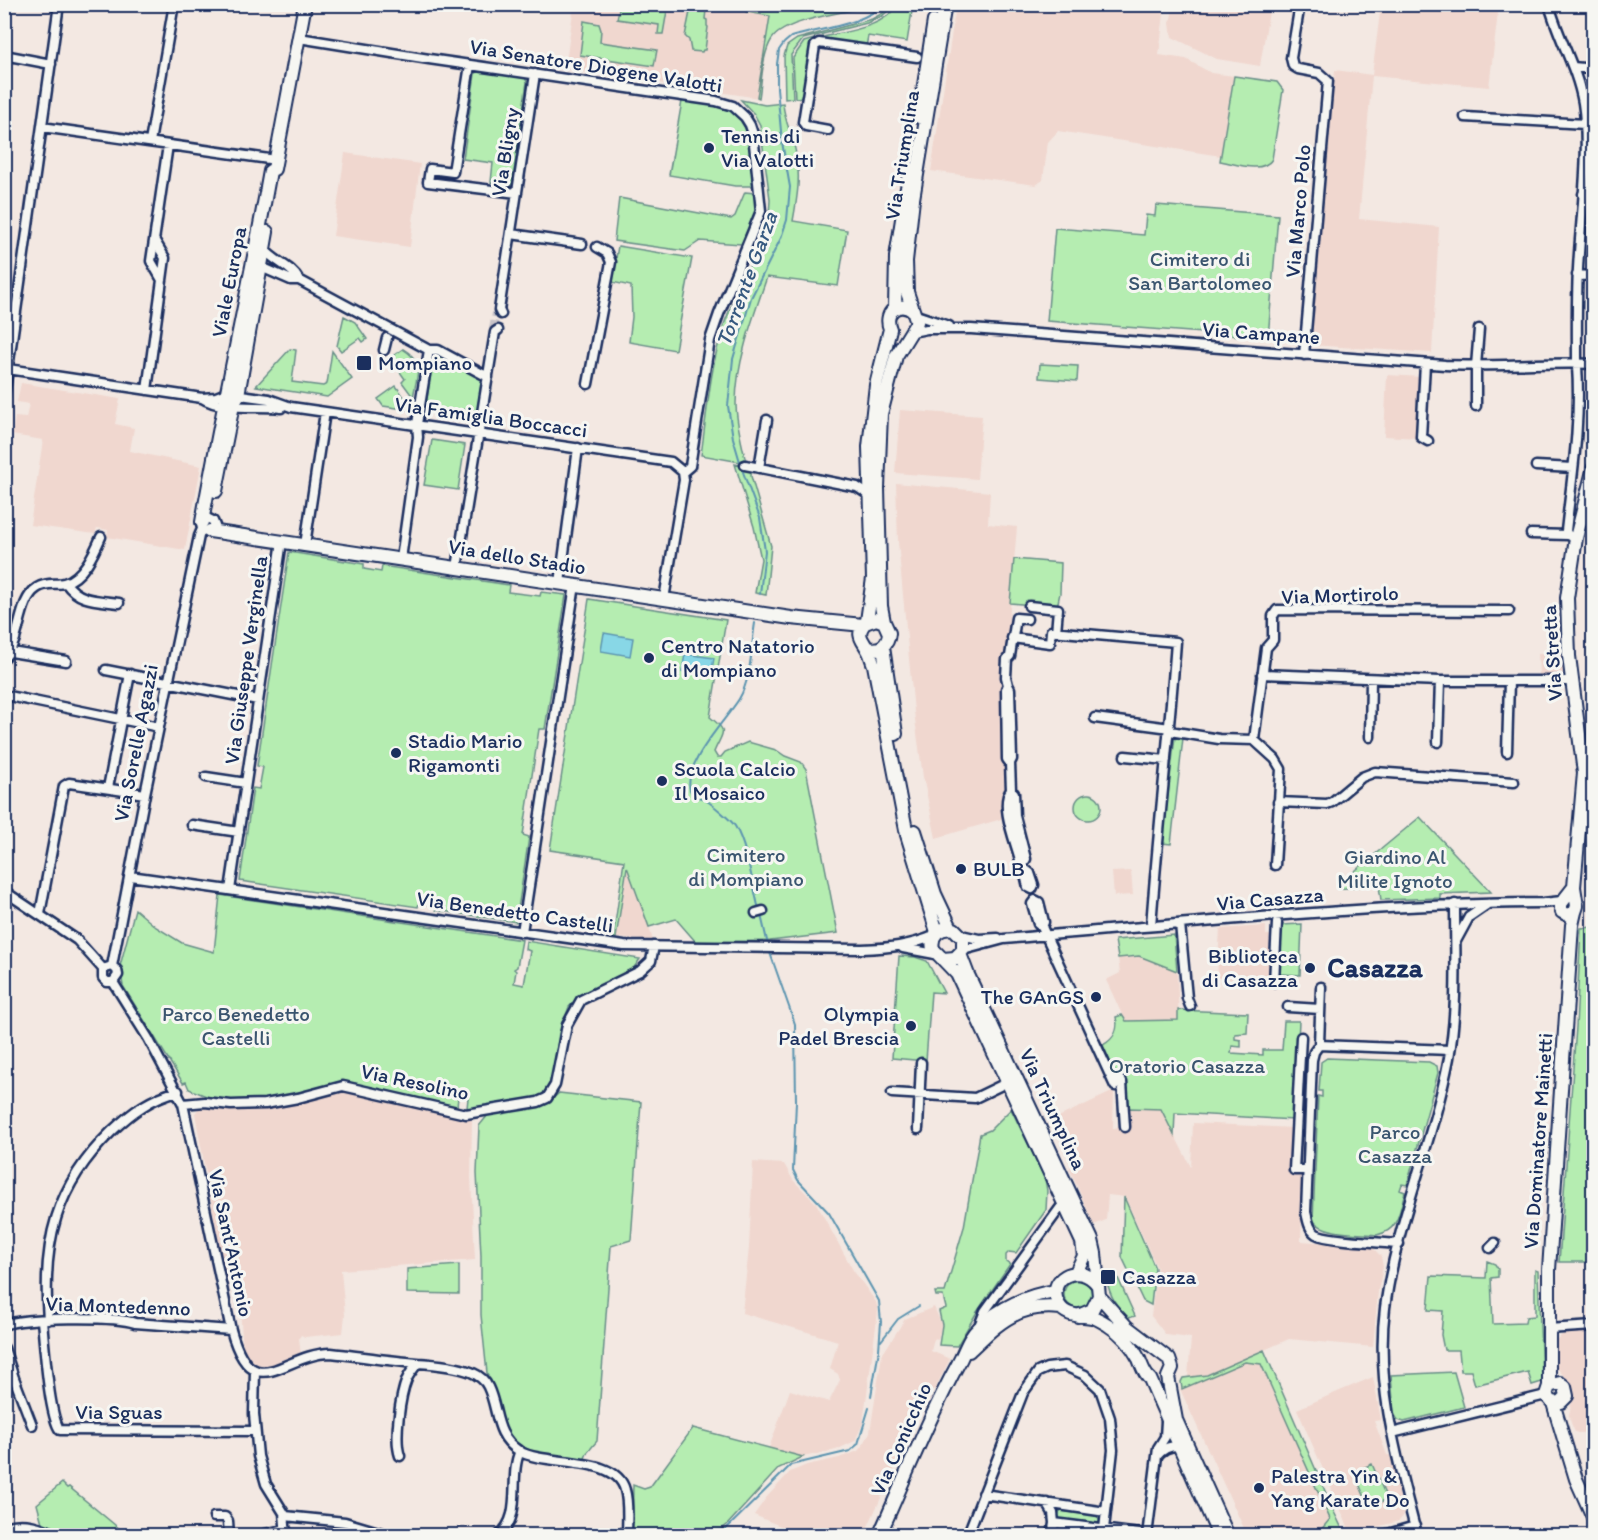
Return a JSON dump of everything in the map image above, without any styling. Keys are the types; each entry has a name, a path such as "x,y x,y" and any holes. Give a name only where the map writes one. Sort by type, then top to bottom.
{"main road":[{"name":"Viale Europa","path":"230,399 270,171 275,165 305,4"},
{"name":"Via Triumplina","path":"936,4 898,244 895,308 888,317 890,329 879,365 872,412 869,495 873,578 865,623 860,631 874,665 907,835 935,934 932,945 939,956 957,974 1066,1205 1084,1252 1076,1272"},
{"name":"Via Triumplina","path":"945,4 908,243 906,284 915,313 916,326 896,356 881,414 878,488 881,606 889,633 883,647 902,770 917,840 935,894 964,942 962,952 968,975 1092,1240 1098,1290"},
{"name":"Viale Europa","path":"230,399 261,267 278,173 275,165"},
{"path":"259,230 262,236 257,259 261,267"},
{"path":"895,308 904,306 915,313"},
{"path":"890,329 899,335 911,332"},
{"name":"Via Sorelle Agazzi","path":"210,526 230,399"},
{"path":"1572,537 1593,467"},
{"name":"Via dello Stadio","path":"210,526 304,545 791,618 865,623"},
{"name":"Via Stretta","path":"1567,906 1574,887 1584,773 1571,681 1566,620 1572,537"},
{"path":"865,623 876,619 884,622"},
{"name":"Via dello Stadio","path":"808,620 864,643"},
{"path":"864,643 875,649 883,647"},
{"name":"Via Dominatore Mainetti","path":"1567,906 1572,925 1549,1270 1548,1329 1554,1394 1560,1428 1576,1479 1593,1519"},
{"path":"935,934 943,929 956,931"},
{"path":"939,956 952,959 962,952"},
{"path":"1149,1379 1159,1381 1170,1373 1171,1364 1166,1356 1127,1327 1098,1290 1092,1278 1076,1272 1065,1276 1056,1291 1061,1308 1068,1314 1094,1318 1111,1327 1134,1350 1219,1536"},
{"path":"1078,1316 1092,1310 1098,1290"},
{"name":"Via Conicchio","path":"879,1536 943,1392 969,1340 978,1329 1012,1304 1041,1293 1056,1291"},
{"name":"Via Conicchio","path":"960,1360 987,1333 1017,1312 1042,1307 1061,1308"},
{"path":"1143,1367 1149,1355 1162,1353"},
{"path":"1167,1377 1176,1420 1228,1536"}],"street":[{"path":"4,397 6,367 59,4"},
{"path":"150,142 174,4"},
{"name":"Via Marco Polo","path":"1300,4 1291,58 1293,66 1319,73 1328,81 1304,355"},
{"name":"Via Stretta","path":"1549,4 1559,37 1581,91 1589,139 1577,274 1579,405 1566,531 1572,537"},
{"name":"Via Senatore Diogene Valotti","path":"299,38 724,103 733,106 742,114 751,129 761,201 760,216 713,331 706,357 690,466 683,472 684,480 664,599"},
{"path":"828,130 806,126 802,122 815,46 819,42 917,57"},
{"path":"4,55 51,64"},
{"path":"470,65 453,172 430,169 429,182 517,193"},
{"path":"1573,67 1593,69"},
{"name":"Via Bligny","path":"499,312 536,74"},
{"path":"1465,117 1585,124"},
{"path":"42,127 150,142 275,165"},
{"path":"162,280 151,261 168,145"},
{"path":"1583,194 1593,195"},
{"path":"511,234 582,244"},
{"path":"147,390 165,258 155,241"},
{"path":"588,384 611,262 607,253 597,247"},
{"path":"264,249 275,261 295,273 299,280"},
{"path":"261,267 291,280 299,280 429,350 438,350 488,377"},
{"path":"1577,274 1593,276"},
{"name":"Via Campane","path":"915,313 955,328"},
{"name":"Via Campane","path":"911,332 955,328 1425,364 1476,366 1577,364 1593,366"},
{"path":"1476,406 1479,329"},
{"path":"457,568 496,330"},
{"path":"384,350 387,338"},
{"path":"401,559 418,437 417,424 429,350"},
{"path":"1425,364 1421,436 1428,441"},
{"name":"Via Famiglia Boccacci","path":"6,367 202,398 230,399 417,424 671,462 683,472"},
{"path":"304,545 325,412"},
{"path":"759,468 767,420"},
{"path":"560,583 578,448"},
{"path":"745,465 858,487 869,495"},
{"path":"1536,466 1573,468"},
{"name":"Via Sorelle Agazzi","path":"108,968 130,876 199,536 210,526"},
{"path":"1531,534 1572,537"},
{"path":"66,661 8,655 25,603 36,588 48,584 66,583 81,571 92,557 101,537"},
{"name":"Via Giuseppe Verginella","path":"230,890 282,541"},
{"path":"66,583 73,594 83,598 119,603"},
{"path":"522,932 575,585"},
{"path":"1029,606 1058,609 1056,632"},
{"name":"Via Mortirolo","path":"1262,674 1266,648 1273,640 1273,616 1277,610 1509,611"},
{"path":"1027,619 1016,618 1006,668 1010,689 1012,759 1010,763 1014,816 1026,858 1025,866 1034,885 1032,889 1035,900 1039,902 1044,931 1113,1082 1119,1079 1122,1082 1125,1127"},
{"path":"1012,638 1050,643 1051,632 1056,632 1176,642 1151,926"},
{"path":"106,670 258,700"},
{"path":"108,788 130,674"},
{"path":"1254,740 1262,674 1440,681 1571,681"},
{"path":"1370,737 1371,679"},
{"path":"1438,742 1440,681"},
{"path":"1507,752 1509,681"},
{"path":"4,695 159,727"},
{"path":"1095,718 1220,739 1254,740 1279,763 1281,770 1275,864"},
{"path":"1125,756 1166,760"},
{"path":"1278,802 1327,804 1362,777 1375,772 1514,782"},
{"name":"Via Stretta","path":"1584,773 1593,788"},
{"name":"Via Giuseppe Verginella","path":"207,777 246,783"},
{"path":"40,914 64,786 69,783 145,794"},
{"path":"192,825 238,832"},
{"name":"Via Benedetto Castelli","path":"130,876 604,944 763,948 897,947 916,944 935,934"},
{"name":"Via Sant'Antonio","path":"4,891 77,940 108,968 103,978 107,982 113,981 178,1091 183,1104 231,1330 241,1359 255,1370"},
{"name":"Via Casazza","path":"962,952 1004,939 1044,931 1180,924 1388,907 1543,903 1567,906"},
{"path":"1380,1536 1416,1531 1392,1433 1384,1389 1383,1337 1388,1287 1438,1105 1450,1050 1456,1006 1455,904"},
{"path":"1455,943 1469,917 1488,904"},
{"path":"1274,982 1277,923"},
{"path":"1180,924 1190,1006"},
{"name":"Via Casazza","path":"956,931 979,939 1004,939"},
{"name":"Via Resolino","path":"183,1104 206,1102 231,1105 265,1104 343,1086 466,1113 478,1113 542,1101 553,1090 567,1025 581,1000 640,971 651,961 654,946"},
{"name":"Via Benedetto Castelli","path":"897,947 939,956"},
{"path":"1321,987 1319,1045 1312,1060 1306,1212 1308,1221 1311,1229 1324,1237 1399,1244"},
{"path":"1288,1007 1320,1009"},
{"path":"1301,1037 1294,1170 1306,1170"},
{"path":"1319,1045 1450,1050"},
{"path":"918,1129 921,1064"},
{"path":"892,1093 975,1098 1008,1082"},
{"path":"45,1320 46,1283 56,1217 69,1185 100,1143 132,1113 150,1101 178,1091"},
{"path":"978,1329 985,1311 1060,1208 1066,1205"},
{"name":"Via Montedenno","path":"4,1326 26,1320 114,1319 135,1323 231,1330"},
{"name":"Via Sguas","path":"45,1320 49,1387 56,1424 60,1430 255,1431"},
{"path":"1548,1329 1593,1326"},
{"path":"4,1348 32,1425"},
{"path":"257,1536 286,1532 285,1516 266,1484 258,1456 255,1431 255,1370 280,1369 311,1356 325,1353 404,1361 468,1371 482,1379 488,1387 496,1421 502,1433 520,1451 534,1457 596,1466 612,1473 623,1484 627,1501 627,1536"},
{"path":"397,1453 400,1415 407,1378 404,1361"},
{"path":"407,1378 418,1363"},
{"path":"967,1536 1023,1393 1038,1372 1047,1368 1065,1366 1084,1375 1100,1389 1107,1410 1113,1450 1104,1529"},
{"path":"1392,1433 1554,1394"},
{"path":"1054,1523 1147,1535 1158,1448 1165,1437 1166,1420"},
{"path":"1157,1457 1170,1446 1178,1446"},
{"path":"498,1536 507,1528 512,1516 515,1465 520,1451"},
{"path":"983,1494 1106,1512"},
{"path":"1047,1503 1053,1513 1052,1536"},
{"path":"285,1516 345,1522 392,1536"},
{"path":"214,1517 225,1517 228,1521 229,1536"},
{"path":"4,1527 18,1524 38,1526 60,1536"}],"shaded area":[{"path":"574,5 868,5 796,24 778,33 771,40 766,55 759,98 565,69"},
{"path":"956,5 1165,5 1159,55 1186,59 1211,73 1234,76 1221,156 1058,131 1048,142 1043,180 1036,185 931,171"},
{"path":"1174,5 1270,5 1260,66 1217,59 1172,37 1170,23"},
{"path":"1381,5 1499,5 1489,87 1372,76 1359,219 1439,227 1432,353 1311,345 1335,70 1372,75"},
{"path":"345,153 420,164 410,247 333,236"},
{"path":"1387,375 1422,377 1418,438 1384,436"},
{"path":"21,383 120,399 115,424 134,428 130,451 201,466 185,550 107,537 108,530 97,528 95,534 30,525 43,440 12,435 15,417 26,418 29,404 17,402"},
{"path":"900,410 982,416 977,479 895,473"},
{"path":"896,483 990,492 988,524 1017,527 1004,679 1005,818 936,838 923,777 914,712 898,542"},
{"path":"1538,653 1561,653 1563,675 1539,675"},
{"path":"627,866 649,927 653,941 616,938"},
{"path":"1131,871 1133,895 1114,896 1112,872"},
{"path":"1266,926 1266,935 1271,935 1269,981 1217,978 1220,929"},
{"path":"1139,956 1177,971 1179,1020 1125,1021 1106,980 1120,973 1118,958"},
{"path":"339,1089 472,1120 471,1178 475,1260 341,1270 345,1315 343,1333 305,1337 301,1335 299,1338 301,1355 290,1360 280,1360 280,1365 259,1366 246,1358 243,1352 238,1278 225,1279 195,1113 205,1105 256,1109 281,1107"},
{"path":"1114,1091 1113,1129 1127,1122 1128,1108 1161,1109 1191,1167 1193,1123 1294,1128 1292,1175 1303,1176 1301,1241 1371,1246 1381,1256 1383,1267 1378,1291 1373,1347 1289,1339 1207,1375 1188,1377 1191,1338 1166,1335 1151,1316 1157,1268 1125,1197 1108,1195 1106,1220 1094,1225 1069,1168 1073,1166 1052,1120"},
{"path":"753,1162 784,1164 793,1180 816,1203 853,1270 876,1302 878,1311 863,1423 855,1441 836,1450 803,1457 769,1448 790,1390 829,1402 840,1380 838,1374 830,1369 838,1341 742,1313 749,1248"},
{"path":"934,1307 942,1325 938,1340 934,1339 931,1351 950,1359 935,1389 930,1391 864,1535 802,1535 754,1515 790,1472 858,1451 870,1432 882,1355 905,1319"},
{"path":"1593,1331 1593,1432 1578,1433 1575,1432 1569,1415 1573,1396 1570,1383 1557,1368 1557,1339 1564,1333"},
{"path":"1245,1362 1261,1364 1330,1519 1320,1531 1310,1535 1247,1535 1180,1389"},
{"path":"1373,1377 1381,1420 1374,1421 1387,1455 1390,1455 1404,1515 1399,1521 1351,1534 1297,1409"}],"green space":[{"path":"620,4 668,5 663,34 658,34 659,25 617,19"},
{"path":"747,4 868,5 800,22 779,32 772,39 766,52 759,98 757,97 770,16 746,12"},
{"path":"890,4 895,5 882,16 867,23 803,39 791,55 793,98 785,99 784,56 787,46 797,39 872,19 883,13"},
{"path":"898,5 913,5 907,42 868,36 866,47 819,38 873,24 891,13"},
{"path":"691,7 706,10 705,19 708,27 705,50 702,52 691,51 689,40 685,36"},
{"path":"584,21 599,24 600,42 657,50 654,66 580,55"},
{"path":"814,39 810,45 804,97 795,98 793,58 804,42"},
{"path":"479,71 525,78 527,82 512,185 491,182 493,163 463,159 475,74"},
{"path":"1234,76 1277,82 1283,90 1272,159 1268,164 1249,167 1220,161"},
{"path":"741,100 765,105 783,103 795,147 798,171 793,221 847,230 838,286 767,277 747,339 737,387 737,418 746,463 701,455 709,391 719,343 728,313 765,229 769,213 770,199 760,125 754,114"},
{"path":"682,101 724,107 734,112 741,120 749,141 754,186 735,186 669,175"},
{"path":"745,192 755,193 755,215 741,244 700,241 685,251 614,241 619,198 731,219 735,216"},
{"name":"Cimitero di San Bartolomeo","path":"1156,205 1278,215 1268,338 1047,321 1055,228 1144,235 1146,215 1155,216"},
{"path":"618,246 692,258 675,350 629,342 632,317 631,286 612,282"},
{"path":"344,316 355,322 367,339 363,342 360,338 341,351 337,346"},
{"path":"290,349 296,350 292,382 323,386 327,384 332,351 352,379 327,397 256,386"},
{"path":"403,349 417,364 413,397 402,382 405,379 390,358"},
{"path":"439,357 482,378 477,411 464,409 463,418 428,412 429,405 426,405 433,361"},
{"path":"1040,364 1078,366 1077,381 1039,378"},
{"path":"396,386 412,408 411,410 383,406 378,399"},
{"path":"432,440 465,445 458,490 424,485"},
{"path":"735,464 752,468 751,476 771,546 766,595 755,593 761,559"},
{"path":"289,552 364,564 364,569 381,572 382,566 509,585 508,592 540,596 541,592 566,595 545,729 539,729 523,835 529,837 516,922 436,910 436,906 419,903 418,907 240,881 253,788 259,789 263,767 257,766"},
{"path":"1014,559 1061,563 1057,607 1010,603"},
{"name":"Cimitero di Mompiano","path":"589,599 726,620 710,717 722,730 722,736 714,752 717,757 721,757 725,752 748,742 776,750 801,762 806,769 838,933 770,941 696,942 676,919 649,927 627,867 616,938 613,938 624,861 550,850"},
{"path":"1175,737 1183,738 1171,844 1162,843"},
{"path":"1088,794 1097,798 1101,807 1097,816 1088,820 1079,816 1075,807 1079,798"},
{"name":"Giardino Al Milite Ignoto","path":"1420,817 1491,892 1440,894 1440,898 1381,900 1379,886 1339,889 1339,884"},
{"name":"Parco Benedetto Castelli","path":"220,895 522,940 517,967 514,969 516,971 514,983 524,985 530,951 525,949 526,941 640,959 633,969 606,986 582,994 569,1007 559,1033 551,1085 544,1094 534,1098 479,1109 467,1108 468,1098 458,1097 457,1107 345,1081 271,1099 216,1100 189,1089 186,1082 183,1083 123,986 120,966 135,909 156,927 182,943 214,952"},
{"path":"1302,924 1300,975 1278,974 1280,925"},
{"path":"1593,927 1593,1262 1559,1262 1581,928"},
{"path":"1174,935 1177,971 1139,956 1118,958 1115,940"},
{"name":"Olympia Padel Brescia","path":"899,956 915,957 927,961 944,993 931,992 926,1061 892,1058"},
{"name":"Oratorio Casazza","path":"1178,1010 1248,1013 1247,1033 1235,1034 1235,1039 1241,1040 1241,1047 1232,1046 1231,1053 1263,1055 1263,1050 1282,1050 1284,1021 1299,1021 1294,1120 1175,1113 1174,1135 1161,1109 1128,1108 1126,1120 1126,1077 1116,1075 1103,1045 1115,1033 1116,1017 1122,1015 1126,1021 1178,1020"},
{"name":"Parco Casazza","path":"1327,1058 1429,1062 1437,1066 1438,1073 1407,1185 1402,1184 1400,1190 1405,1192 1400,1213 1390,1229 1377,1235 1333,1231 1318,1225 1313,1220 1318,1096 1322,1097 1322,1091 1319,1091 1321,1062"},
{"path":"559,1093 641,1102 631,1240 611,1246 597,1441 587,1453 584,1461 531,1451 513,1441 503,1423 487,1373 481,1315 477,1173 479,1126 488,1115 549,1102"},
{"path":"1011,1109 1045,1179 1046,1210 1016,1253 1009,1252 1006,1255 1006,1261 1010,1264 957,1346 939,1345 942,1325 939,1311 946,1308 943,1296 936,1296 935,1292 945,1292 964,1227 980,1134 990,1130"},
{"path":"1124,1197 1155,1268 1151,1305 1143,1301 1122,1257"},
{"path":"1487,1261 1495,1264 1498,1269 1498,1277 1491,1278 1493,1324 1525,1323 1526,1317 1535,1316 1535,1270 1538,1271 1542,1382 1532,1385 1528,1372 1475,1385 1471,1371 1461,1371 1459,1350 1444,1350 1441,1335 1443,1311 1428,1310 1431,1276 1486,1278"},
{"path":"459,1265 459,1294 407,1293 407,1269"},
{"path":"1117,1276 1135,1316 1129,1318 1112,1297 1107,1281"},
{"path":"1078,1280 1088,1284 1092,1294 1088,1304 1078,1308 1068,1304 1064,1294 1068,1284"},
{"path":"1264,1350 1345,1535 1310,1535 1320,1531 1330,1519 1261,1364 1245,1362 1182,1389 1183,1378 1207,1375"},
{"path":"1454,1372 1464,1407 1404,1422 1398,1420 1394,1414 1391,1375"},
{"path":"693,1428 803,1457 779,1468 727,1525 714,1535 632,1535 633,1485 644,1489 650,1487"},
{"path":"1372,1464 1387,1499 1369,1507 1354,1472"},
{"path":"62,1483 121,1530 111,1535 69,1535 42,1523 37,1504"},
{"path":"1061,1511 1097,1516 1100,1521 1096,1525 1060,1520 1057,1516"}],"water":[{"path":"604,633 633,638 630,656 601,651"},
{"path":"685,654 714,658 711,676 682,672"}],"waterway":[{"name":"Torrente Garza","path":"760,594 765,551 760,518 733,438 728,406 733,359 751,298 781,238 787,220 790,187 782,142 777,88 779,50 791,37 853,22 865,17 883,4"},
{"name":"Torrente Garza","path":"755,623 749,672 743,690 699,755 693,767 690,790 711,804 735,826 746,855 759,910"},
{"name":"Torrente Garza","path":"761,915 768,945"},
{"name":"Torrente Garza","path":"769,950 795,1024 796,1102 793,1170 798,1180 829,1213 879,1301 881,1322 879,1350 871,1396"},
{"path":"881,1341 898,1319 919,1306"},
{"name":"Torrente Garza","path":"719,1536 791,1465 850,1451 858,1444 869,1408"}],"tunnel":[{"path":"493,329 496,313"}],"place":[{"name":"Tennis di Via Valotti","path":"709,148"},
{"name":"Mompiano","path":"364,363"},
{"name":"Centro Natatorio di Mompiano","path":"649,658"},
{"name":"Stadio Mario Rigamonti","path":"396,753"},
{"name":"Scuola Calcio Il Mosaico","path":"662,781"},
{"name":"BULB","path":"961,869"},
{"name":"Biblioteca di Casazza","path":"1310,968"},
{"name":"The GAnGS","path":"1096,997"},
{"name":"Olympia Padel Brescia","path":"911,1026"},
{"name":"Casazza","path":"1108,1277"},
{"name":"Palestra Yin & Yang Karate Do","path":"1259,1488"}],"district":[{"name":"Casazza","path":"1375,968"}]}
